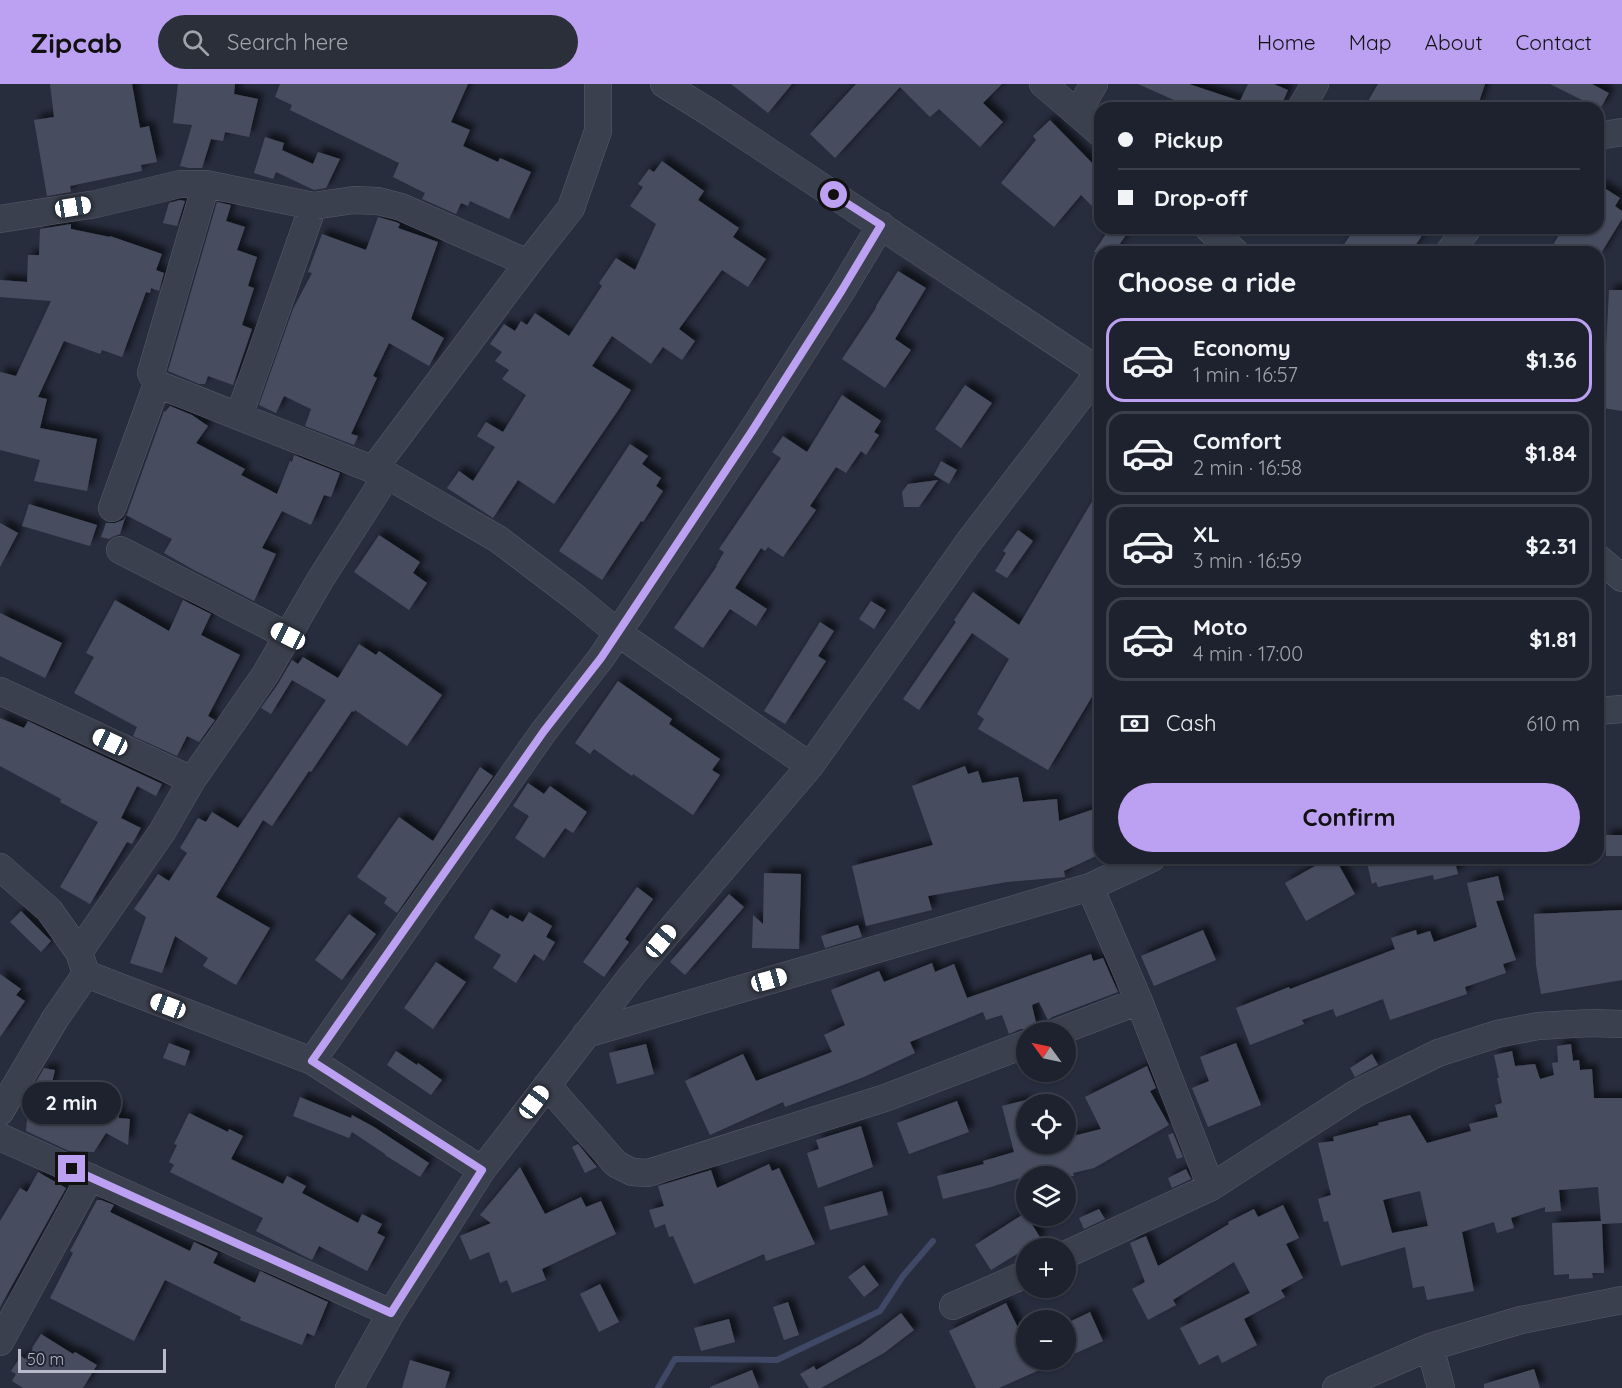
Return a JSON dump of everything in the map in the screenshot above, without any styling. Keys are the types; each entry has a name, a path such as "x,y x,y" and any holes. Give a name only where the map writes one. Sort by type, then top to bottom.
{"street":[{"path":"0,1112 55,1019 82,963 192,780 265,675 380,472 528,263 571,208 598,131 598,84"},
{"path":"664,84 1094,367"},
{"path":"1043,84 1094,128"},
{"path":"1077,113 1094,84"},
{"path":"1304,102 1315,84"},
{"path":"1604,135 1622,132"},
{"path":"0,219 96,204 180,184 206,184 313,206 354,200 378,201 401,207 528,263"},
{"path":"206,184 151,373 157,384 380,472 498,539 618,633 810,766"},
{"path":"239,416 313,206"},
{"path":"312,1061 544,731 601,658 765,411 881,225"},
{"path":"1454,246 1463,234"},
{"path":"349,1388 391,1313 482,1170 633,974 810,766 968,543 1094,379"},
{"path":"112,508 157,384"},
{"path":"120,550 288,636"},
{"path":"1604,563 1622,578"},
{"path":"0,691 192,780"},
{"path":"1604,710 1622,709"},
{"path":"586,1034 1090,887 1139,864"},
{"path":"0,867 49,910 82,963 312,1061 482,1170"},
{"path":"1090,887 1139,1001 1211,1187"},
{"path":"1076,1025 1139,1001"},
{"path":"1076,1251 1211,1187 1355,1094 1438,1053 1497,1034 1538,1026 1622,1024"},
{"path":"547,1085 616,1164 632,1172 648,1173 885,1098 1016,1048"},
{"path":"0,1137 391,1313"},
{"path":"0,1342 90,1177"},
{"path":"953,1306 1016,1278"},
{"path":"1336,1388 1430,1347 1521,1320 1622,1300"},
{"path":"1430,1347 1441,1388"}],"building":[{"path":"50,84 132,84 140,128 149,126 157,162 141,165 142,171 70,186 71,192 47,196 34,120 54,117"},
{"path":"178,84 235,84 234,94 258,99 249,137 225,132 223,141 211,139 202,168 180,166 192,125 173,123"},
{"path":"280,84 468,84 451,122 470,130 463,146 498,162 500,158 531,172 509,219 470,201 468,206 461,203 456,214 422,199 425,193 393,177 399,163 290,110 292,105 275,97"},
{"path":"731,84 792,84 768,113"},
{"path":"856,84 1002,84 983,103 1003,122 980,147 939,109 930,117 900,87 835,158 810,134"},
{"path":"1138,84 1189,84 1240,101 1248,84 1274,84 1288,90 1283,102 1178,102"},
{"path":"1378,84 1485,84 1479,102 1368,102"},
{"path":"1550,84 1592,84 1609,93 1604,102 1586,102"},
{"path":"1050,120 1094,165 1094,208 1081,195 1054,227 1001,183 1036,140 1033,136"},
{"path":"265,137 284,143 282,150 313,164 318,152 340,159 326,188 314,190 276,172 273,179 254,173"},
{"path":"662,161 704,191 698,200 739,228 733,237 766,259 748,287 722,270 679,329 695,341 682,360 663,347 651,364 612,336 592,366 631,390 619,409 554,504 518,480 493,518 447,488 459,471 473,481 495,447 477,436 486,422 503,432 526,395 502,379 509,370 495,361 502,352 490,344 504,324 515,331 521,321 527,325 535,313 569,336 602,286 599,283 616,258 635,270 656,224 630,206 643,187 638,184 649,169 654,172"},
{"path":"1604,188 1620,198 1615,206 1622,211 1622,219 1604,248 1604,246 1552,246 1560,234 1604,234"},
{"path":"185,201 177,226 163,223 169,203"},
{"path":"217,202 231,205 226,221 245,227 237,250 257,257 248,286 254,288 242,325 252,329 233,385 208,376 205,384 199,384 168,371"},
{"path":"378,217 400,224 398,228 438,242 411,319 444,338 429,366 389,343 373,376 377,378 351,434 358,436 354,445 305,426 311,409 284,396 276,413 259,405 293,309 312,273 308,272 322,234 366,250"},
{"path":"71,224 71,229 110,236 162,254 156,270 164,273 159,291 151,288 150,293 146,292 122,357 102,350 100,354 64,341 38,397 47,399 40,428 97,439 87,491 34,481 40,460 0,450 0,372 16,376 51,301 0,297 0,280 27,282 28,255 39,255 40,229"},
{"path":"1106,234 1127,234 1118,246 1098,246"},
{"path":"1351,234 1423,234 1415,246 1343,246"},
{"path":"898,271 926,288 895,339 911,350 885,388 842,359"},
{"path":"1609,290 1622,290 1622,411 1604,408"},
{"path":"965,385 992,403 961,448 935,429"},
{"path":"842,395 881,421 874,432 879,435 866,455 861,451 846,473 836,467 810,506 816,510 783,557 768,547 765,551 761,548 735,588 767,609 756,626 730,609 703,648 674,628 717,566 724,552 719,549 781,458 772,452 783,436 807,452"},
{"path":"170,406 192,415 208,426 196,443 245,469 241,475 277,494 294,455 340,473 331,497 324,495 311,525 282,511 262,548 276,554 254,601 164,553 172,539 126,515 164,411"},
{"path":"630,444 648,456 642,464 661,478 656,486 663,491 602,580 559,551"},
{"path":"941,461 957,470 949,484 934,475"},
{"path":"938,480 919,507 904,507 902,492 908,484"},
{"path":"1094,498 1094,696 1048,770 978,729 984,719 977,714 1009,659 972,633 919,710 903,699 956,622 954,620 973,592 1019,625"},
{"path":"29,504 97,525 90,546 22,526"},
{"path":"126,516 120,534 109,539 101,537 106,523 115,523"},
{"path":"0,523 18,533 0,567"},
{"path":"1018,530 1033,541 1007,578 995,571 1006,553 1003,551"},
{"path":"379,535 420,562 413,573 427,583 409,610 354,572"},
{"path":"115,600 169,631 183,600 211,614 201,635 240,655 208,716 215,720 199,742 187,736 177,756 133,736 137,727 74,693 94,657 86,653"},
{"path":"871,601 886,610 874,629 859,619"},
{"path":"0,613 62,643 45,678 0,656"},
{"path":"820,622 834,631 818,656 826,661 785,724 764,711"},
{"path":"359,644 376,655 379,651 442,695 407,746 355,710 352,711 272,826 263,820 216,897 270,928 236,985 203,966 208,958 175,936 162,973 130,963 146,917 134,909 158,874 169,881 187,853 180,848 198,818 206,822 212,812 238,828 326,700 292,680 271,714 261,708 292,660 298,664 303,657 338,678"},
{"path":"618,681 672,719 669,724 720,759 712,770 720,775 693,815 594,749 590,754 575,743"},
{"path":"0,718 24,728 28,721 162,784 156,796 137,786 121,818 141,828 132,844 127,842 90,904 60,887 98,822 0,766"},
{"path":"965,766 968,774 978,771 982,783 1018,777 1023,802 1057,799 1059,821 1094,809 1094,857 1064,871 1065,877 1007,882 928,896 932,910 866,926 852,866 933,845 912,786"},
{"path":"480,767 493,776 397,913 384,903 387,898 357,877 399,817 433,841"},
{"path":"528,783 544,794 550,786 587,812 573,833 565,828 544,858 515,838 529,816 513,806"},
{"path":"1605,835 1622,835 1622,856 1606,856"},
{"path":"1318,864 1338,864 1355,894 1306,921 1285,883"},
{"path":"1367,864 1456,864 1458,874 1434,880 1433,875 1378,887 1376,882 1372,884"},
{"path":"764,873 801,874 799,949 752,948 753,915 763,924"},
{"path":"1498,876 1504,900 1496,901 1516,960 1503,964 1506,973 1465,987 1467,994 1390,1020 1383,999 1336,1017 1333,1009 1302,1020 1304,1024 1250,1045 1236,1008 1395,949 1391,938 1416,930 1417,935 1430,931 1434,942 1477,927 1467,883"},
{"path":"637,887 653,899 625,939 629,942 604,977 583,962"},
{"path":"729,894 744,907 685,975 670,962"},
{"path":"491,909 508,919 510,915 523,922 529,912 552,926 546,937 555,942 544,961 534,954 516,983 493,968 501,955 474,938"},
{"path":"1622,910 1622,980 1541,994 1536,965 1534,914"},
{"path":"21,911 51,941 41,952 10,922"},
{"path":"349,914 376,934 342,980 315,960"},
{"path":"858,925 862,937 825,948 821,936"},
{"path":"1203,930 1216,960 1154,986 1141,956"},
{"path":"1091,954 1093,961 1103,958 1118,992 1048,1020 1039,1002 1032,1005 1036,1022 1016,1022 1016,1031 1009,1034 1002,1015 986,1020 983,1012 910,1042 915,1053 864,1077 785,1107 783,1102 710,1135 685,1081 743,1054 756,1081 832,1052 824,1035 845,1025 831,990 879,971 884,982 932,963 935,972 954,964 967,998"},
{"path":"436,962 466,982 433,1029 404,1008"},
{"path":"0,974 21,989 16,995 25,1001 0,1037"},
{"path":"169,1043 190,1051 185,1066 163,1058"},
{"path":"1236,1043 1261,1105 1208,1127 1192,1088 1209,1081 1200,1057"},
{"path":"646,1044 654,1074 617,1084 609,1053"},
{"path":"1571,1044 1573,1061 1579,1060 1580,1070 1592,1069 1594,1098 1622,1098 1622,1223 1602,1224 1604,1273 1592,1273 1593,1278 1569,1279 1569,1274 1554,1275 1552,1223 1601,1221 1598,1187 1559,1190 1561,1211 1545,1212 1545,1207 1511,1218 1514,1228 1497,1233 1494,1222 1462,1232 1474,1291 1427,1300 1424,1286 1413,1288 1405,1247 1341,1266 1328,1221 1324,1222 1318,1199 1331,1195 1318,1143 1334,1141 1333,1137 1410,1115 1427,1143 1471,1131 1469,1124 1498,1117 1495,1105 1502,1103 1494,1055 1512,1051 1515,1066 1535,1064 1540,1079 1554,1075 1552,1063 1558,1062 1557,1046","holes":["1420,1191 1428,1226 1392,1233 1383,1200"]},
{"path":"396,1051 442,1080 431,1095 387,1065"},
{"path":"1372,1054 1378,1065 1355,1077 1350,1068"},
{"path":"1147,1066 1156,1088 1150,1091 1169,1125 1094,1168 1076,1172 1076,1166 1016,1166 1016,1179 943,1199 937,1176 984,1164 983,1161 1014,1152 1002,1106 1016,1102 1016,1154 1076,1154 1076,1135 1101,1129 1085,1097"},
{"path":"44,1068 55,1070 45,1113 78,1115 79,1104 119,1107 119,1118 130,1119 128,1145 106,1133 94,1152 69,1151 26,1131 32,1089"},
{"path":"300,1097 351,1118 352,1115 429,1163 420,1177 352,1132 349,1138 293,1116"},
{"path":"957,1101 969,1132 909,1154 897,1123"},
{"path":"189,1113 228,1132 229,1129 243,1136 231,1159 283,1184 287,1176 306,1186 302,1193 358,1223 362,1214 382,1224 377,1233 385,1237 367,1271 319,1246 312,1260 300,1254 256,1231 263,1218 170,1172 174,1165 169,1162 177,1145 174,1144"},
{"path":"861,1126 873,1167 818,1188 807,1153 819,1149 816,1140"},
{"path":"1173,1133 1183,1157 1177,1159 1168,1135"},
{"path":"578,1144 597,1167 585,1173 572,1147"},
{"path":"769,1164 772,1171 779,1168 815,1244 766,1261 764,1254 694,1284 673,1236 669,1237 665,1224 655,1228 649,1210 664,1206 658,1186 711,1170 717,1188"},
{"path":"520,1167 545,1214 581,1197 586,1207 601,1201 616,1234 542,1269 546,1280 512,1293 507,1280 500,1283 489,1252 470,1260 460,1236 491,1223 480,1215"},
{"path":"1186,1169 1191,1179 1172,1188 1168,1178"},
{"path":"38,1172 66,1188 0,1307 0,1221 20,1188 27,1192"},
{"path":"882,1191 888,1215 830,1230 824,1207"},
{"path":"97,1200 114,1205 110,1212 190,1251 194,1242 218,1253 213,1263 255,1283 260,1271 328,1302 314,1336 307,1333 302,1345 240,1320 241,1317 165,1280 134,1341 50,1298 73,1253 70,1251"},
{"path":"1283,1205 1299,1238 1286,1244 1303,1278 1281,1290 1285,1297 1244,1319 1257,1345 1222,1363 1218,1355 1199,1365 1180,1328 1250,1293 1234,1262 1173,1300 1176,1305 1148,1320 1132,1289 1145,1282 1130,1243 1146,1236 1158,1266 1229,1224 1228,1222 1254,1209 1258,1217"},
{"path":"1099,1209 1105,1219 1084,1229 1079,1218"},
{"path":"1016,1219 1016,1226 1033,1226 1040,1238 1016,1238 1016,1254 991,1270 975,1245"},
{"path":"864,1265 879,1285 864,1297 848,1277"},
{"path":"600,1284 619,1322 599,1332 580,1294"},
{"path":"788,1302 799,1335 784,1340 773,1307"},
{"path":"1006,1303 1016,1324 1016,1370 1039,1370 999,1388 976,1388 949,1331"},
{"path":"1090,1312 1103,1341 1076,1353 1076,1319"},
{"path":"901,1313 914,1330 884,1353 821,1388 809,1388 800,1374 814,1366 816,1370 861,1344"},
{"path":"729,1319 735,1342 701,1351 694,1328"},
{"path":"41,1334 73,1354 75,1352 97,1365 83,1388 23,1388 12,1381 16,1374 11,1371 21,1356 25,1359"},
{"path":"410,1360 450,1372 445,1388 402,1388"},
{"path":"1534,1369 1540,1388 1484,1388 1484,1384"},
{"path":"752,1370 759,1388 710,1388 710,1387"}],"waterway":[{"path":"658,1388 675,1359 777,1360 880,1311 903,1276 933,1241"}],"route":[{"path":"72,1169 391,1313 482,1170 312,1061 544,731 601,658 752,431 842,290 881,225 834,195"}]}
